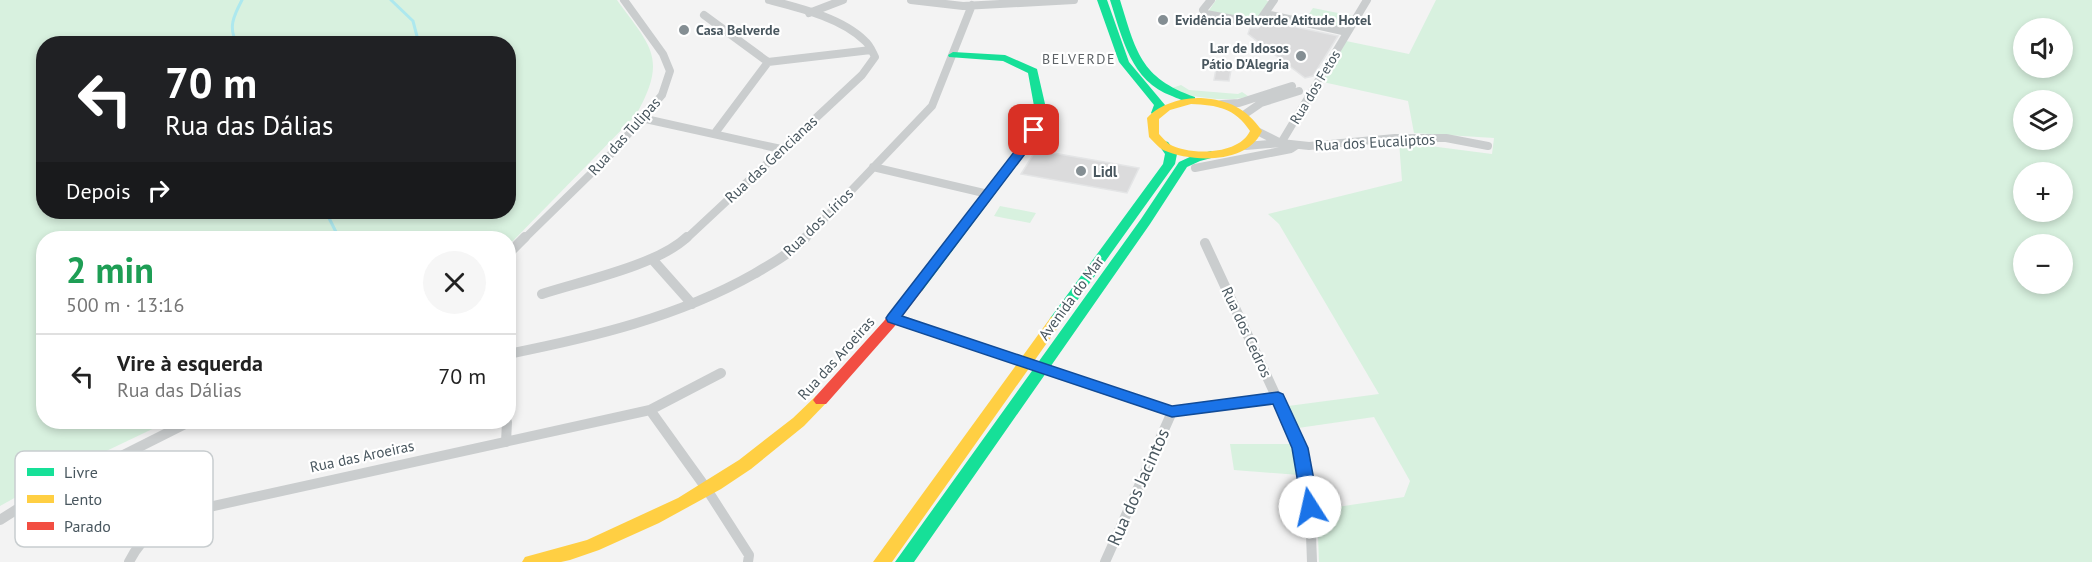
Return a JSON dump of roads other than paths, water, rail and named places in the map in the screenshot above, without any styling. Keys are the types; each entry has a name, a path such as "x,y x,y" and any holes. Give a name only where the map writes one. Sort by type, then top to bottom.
{"main road":[{"path":"1102,0 1129,70 1140,84 1155,95 1160,105 1151,123 1151,129 1158,139 1185,153 1211,155 1228,153 1246,146 1253,138 1255,130 1245,114 1222,104 1180,98 1161,90 1149,81 1135,59 1114,0"},
{"name":"Rua das Aroeiras","path":"531,562 591,546 631,530 752,460 803,420 893,318 1027,144 1042,117 1034,71 1021,61 1005,57 953,55"},
{"path":"1157,113 1177,104 1205,101"},
{"name":"Avenida do Mar","path":"882,562 1169,164 1171,154 1164,144"},
{"name":"Avenida do Mar","path":"904,562 1146,221 1183,165 1196,158 1211,155"}],"street":[{"name":"Rua das Tulipas","path":"516,246 610,155 662,95 670,71 663,54 624,0"},
{"path":"704,15 768,62 871,50 868,43 859,35 809,12 769,0"},
{"path":"809,12 843,0"},
{"path":"911,0 932,4 972,5 1074,0"},
{"path":"1211,0 1203,10 1208,15 1251,23 1258,22 1274,0"},
{"name":"Rua dos Fetos","path":"1281,143 1367,0"},
{"name":"Rua dos Lírios","path":"516,353 582,339 671,313 724,291 792,252 932,106 972,5"},
{"path":"1266,14 1347,32"},
{"name":"Rua das Gencianas","path":"542,294 651,259 678,246 862,75 875,57 871,50"},
{"path":"715,133 768,62"},
{"name":"Rua dos Fetos","path":"1222,104 1239,103 1296,88 1261,103 1245,114"},
{"path":"641,118 781,149"},
{"path":"1255,130 1281,143"},
{"name":"Rua dos Eucaliptos","path":"1281,143 1309,146 1395,138 1446,138 1488,146"},
{"path":"1246,146 1281,143"},
{"name":"Rua dos Eucaliptos","path":"1195,168 1291,149 1298,145"},
{"path":"873,167 988,194"},
{"name":"Rua dos Cedros","path":"1205,243 1300,448 1310,507 1312,562"},
{"path":"651,259 692,304"},
{"path":"893,318 1172,412 1278,398"},
{"name":"Rua das Aroeiras","path":"213,506 650,410 721,373"},
{"path":"650,410 706,488 749,555 748,562"},
{"name":"Rua dos Jacintos","path":"1105,562 1172,412"},
{"path":"131,451 175,429"},
{"path":"506,442 507,429"},
{"path":"0,520 15,510"},
{"name":"Rua das Aroeiras","path":"129,562 137,547"}],"waterway":[{"path":"234,36 232,27 234,17 242,0"},
{"path":"391,0 413,21 417,36"},
{"path":"330,219 336,231"}],"place":[{"name":"Evidência Belverde Atitude Hotel","path":"1163,20"},
{"name":"Casa Belverde","path":"684,30"},
{"name":"Lar de Idosos Pátio D'Alegria","path":"1301,56"},
{"name":"Lidl","path":"1081,171"}],"district":[{"name":"BELVERDE","path":"1079,59"}]}
